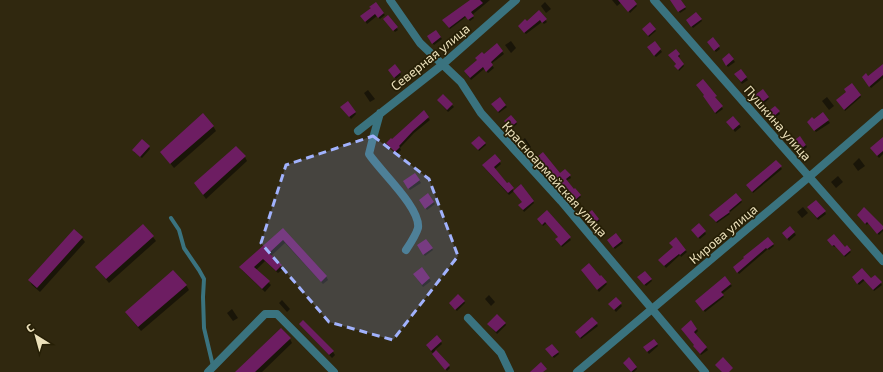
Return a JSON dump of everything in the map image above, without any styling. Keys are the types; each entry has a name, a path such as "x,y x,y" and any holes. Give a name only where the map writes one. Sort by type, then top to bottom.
{"street":[{"name":"Красноармейская улица","path":"390,0 420,42 461,82 481,113 561,201 704,372"},
{"name":"Северная улица","path":"358,130 442,65 516,0"},
{"name":"Пушкина улица","path":"654,0 883,261"},
{"path":"380,113 370,154 375,163 409,203 416,218 418,228 406,250"},
{"name":"Кирова улица","path":"577,372 883,113"},
{"path":"211,369 265,314 277,314 334,372"},
{"path":"468,318 501,353 510,372"}],"lane":[{"path":"171,218 179,230 184,248 204,279 204,328 211,369"}],"highlighted area":[{"path":"373,136 429,179 458,256 393,340 329,322 261,243 286,165"}],"building":[{"path":"470,0 480,0 483,3 471,12 474,16 468,20 465,16 449,28 442,20"},
{"path":"618,0 634,0 637,4 628,12"},
{"path":"670,0 681,0 686,7 678,12"},
{"path":"376,2 384,13 378,18 375,14 365,22 360,16 371,8 369,7"},
{"path":"539,10 547,19 542,23 540,20 524,33 518,26 525,19 527,21"},
{"path":"696,12 702,19 691,27 686,20"},
{"path":"388,15 398,27 393,31 383,19"},
{"path":"650,22 656,29 648,36 642,29"},
{"path":"436,30 441,37 432,44 427,36"},
{"path":"713,37 720,46 714,51 707,42"},
{"path":"655,41 661,49 654,56 647,47"},
{"path":"497,43 503,51 491,62 493,65 486,72 483,67 470,78 464,71 477,60 475,58 482,52 484,54"},
{"path":"676,49 680,54 678,56 684,64 678,70 674,66 676,64 668,55"},
{"path":"729,53 734,59 726,66 722,59"},
{"path":"395,64 401,72 394,78 388,70"},
{"path":"883,64 883,75 869,87 862,77 866,73 868,76"},
{"path":"741,69 747,77 741,82 734,74"},
{"path":"703,79 723,106 715,113 696,85"},
{"path":"852,83 861,95 844,110 836,100 846,92 844,89"},
{"path":"763,89 769,97 761,103 755,95"},
{"path":"443,94 453,104 447,110 437,100"},
{"path":"500,97 506,105 498,112 491,104"},
{"path":"348,101 356,112 349,117 340,107"},
{"path":"775,106 780,111 771,119 766,113"},
{"path":"424,110 429,117 413,131 395,152 386,143"},
{"path":"823,112 829,120 814,131 807,122 812,117 814,119"},
{"path":"203,113 214,126 170,164 160,152"},
{"path":"511,115 517,122 510,128 504,121"},
{"path":"733,116 740,124 733,130 726,122"},
{"path":"479,136 486,143 478,150 471,143"},
{"path":"800,136 806,145 799,150 792,142"},
{"path":"883,137 883,151 877,156 870,148"},
{"path":"142,139 150,146 140,157 132,150"},
{"path":"236,146 246,156 203,195 194,183"},
{"path":"543,152 560,173 565,169 571,175 566,179 581,195 574,201 537,157"},
{"path":"495,154 501,161 494,167 507,183 509,182 514,188 508,193 482,165"},
{"path":"776,160 782,166 752,192 746,185"},
{"path":"415,173 420,180 408,189 403,181"},
{"path":"521,184 534,201 523,210 518,205 522,202 513,191"},
{"path":"428,193 434,202 425,209 419,200"},
{"path":"736,193 742,200 729,211 730,212 716,222 709,215"},
{"path":"816,200 826,211 817,218 807,207"},
{"path":"864,207 883,226 883,229 877,234 867,222 865,224 857,215"},
{"path":"547,210 571,237 561,246 555,239 558,237 545,222 542,225 537,219"},
{"path":"592,210 599,219 594,224 586,215"},
{"path":"699,223 706,231 698,238 691,230"},
{"path":"143,224 154,236 106,279 95,267"},
{"path":"790,226 795,232 787,239 782,233"},
{"path":"283,228 327,276 321,282 283,240 269,253 282,265 276,271 263,259 254,267 270,281 262,289 239,267"},
{"path":"74,229 83,237 37,288 28,280"},
{"path":"616,233 622,241 613,248 607,240"},
{"path":"834,234 845,247 847,245 851,250 844,256 827,240"},
{"path":"676,237 686,250 664,266 658,260 673,247 669,243"},
{"path":"768,237 774,244 767,249 766,248 737,273 733,267"},
{"path":"426,239 433,248 423,255 417,245"},
{"path":"589,263 607,282 597,290 581,270"},
{"path":"422,267 430,278 422,285 413,274"},
{"path":"862,268 871,278 875,275 882,282 873,290 863,279 857,284 852,277"},
{"path":"173,270 187,285 138,327 125,312"},
{"path":"645,271 652,279 644,285 637,277"},
{"path":"725,276 731,284 721,292 724,295 703,311 695,301"},
{"path":"458,294 465,301 455,310 449,303"},
{"path":"616,297 622,303 614,310 608,304"},
{"path":"497,314 506,323 496,332 487,324"},
{"path":"592,317 598,323 580,338 575,332"},
{"path":"303,320 334,351 329,355 299,324"},
{"path":"691,320 697,329 694,332 707,347 700,354 681,329"},
{"path":"281,328 291,338 255,372 235,372"},
{"path":"437,335 442,341 431,351 426,345"},
{"path":"654,339 658,344 647,352 643,347"},
{"path":"552,344 559,352 552,357 545,349"},
{"path":"436,350 450,365 445,370 432,354"},
{"path":"629,357 637,367 631,372 623,363"},
{"path":"723,357 733,368 729,372 722,372 715,365"},
{"path":"541,362 547,369 543,372 530,372"}]}
